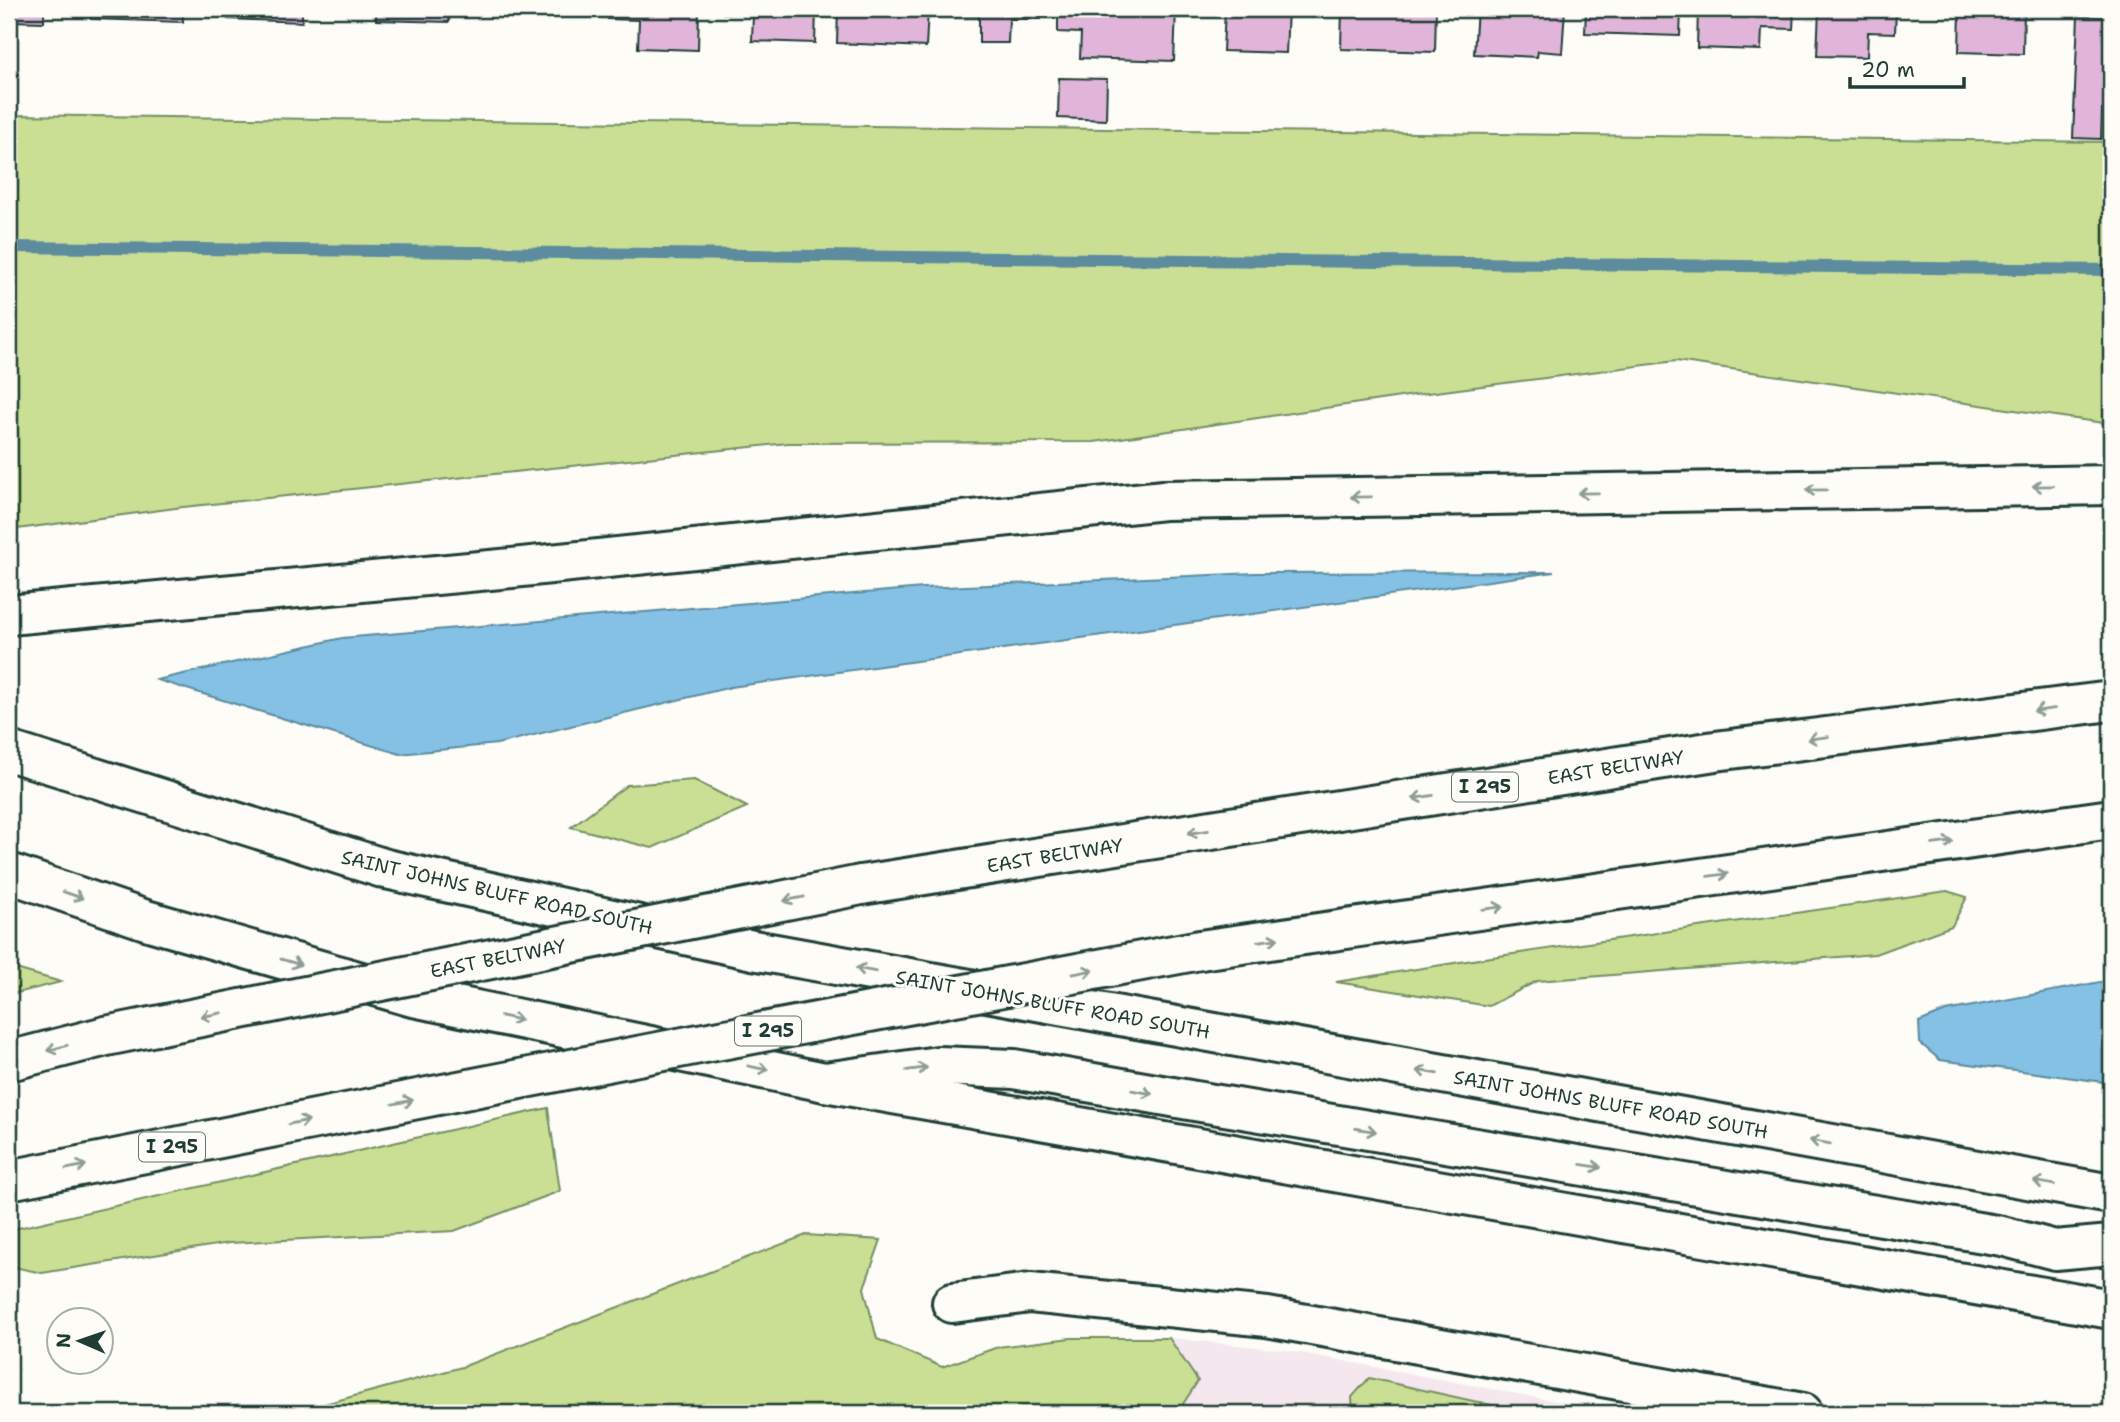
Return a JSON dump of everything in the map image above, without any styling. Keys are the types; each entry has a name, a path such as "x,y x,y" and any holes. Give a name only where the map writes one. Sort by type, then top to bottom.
{"main road":[{"path":"9,615 522,567 1164,500 2111,485"},
{"name":"EAST BELTWAY","path":"9,1061 106,1036 861,885 1715,751 2111,701"},
{"name":"SAINT JOHNS BLUFF ROAD SOUTH","path":"9,751 386,869 753,950 2111,1194"},
{"name":"I 295","path":"9,1180 708,1042 1200,950 2111,819"},
{"path":"9,873 146,920 413,998 825,1082 2111,1309"},
{"path":"825,1082 938,1066 1014,1069 2002,1236 2055,1250 2111,1245"},
{"path":"951,1303 1030,1293 1267,1317 1803,1413"}],"shaded area":[{"path":"1169,1338 1286,1350 1618,1413 1519,1413 1352,1397 1353,1413 1177,1413 1198,1381"}],"green space":[{"path":"9,115 2111,142 2111,424 1676,361 1428,393 1094,442 788,443 183,507 9,530"},
{"path":"694,780 747,807 652,848 571,827 627,785"},
{"path":"1947,891 1967,897 1952,926 1875,954 1537,981 1489,1006 1336,982 1485,958"},
{"path":"9,967 61,982 9,995"},
{"path":"548,1108 560,1191 454,1231 229,1243 42,1273 9,1266 9,1230"},
{"path":"806,1235 881,1240 864,1288 877,1339 942,1367 998,1347 1071,1338 1169,1338 1198,1381 1177,1413 291,1413 462,1367"},
{"path":"1369,1378 1519,1413 1353,1413 1352,1397"}],"water":[{"path":"1554,572 731,687 497,744 400,754 157,680 342,638 923,588 1255,573"},
{"path":"2111,980 2111,1083 1940,1060 1920,1043 1919,1022 1946,1011"}],"building":[{"path":"9,9 44,9 44,22 9,21"},
{"path":"91,9 183,9 183,22 91,19"},
{"path":"229,9 302,9 302,22 228,19"},
{"path":"376,9 450,9 449,22 376,20"},
{"path":"503,9 585,9 585,17 502,14"},
{"path":"609,9 699,9 698,50 638,48 639,20 608,19"},
{"path":"723,9 816,9 815,43 752,41 753,14 723,13"},
{"path":"838,9 928,9 926,47 837,43"},
{"path":"950,9 1042,9 1041,19 1009,19 1008,43 979,43 979,16 950,15"},
{"path":"1058,9 1176,9 1174,61 1080,58 1081,33 1058,32"},
{"path":"1225,9 1288,9 1286,53 1223,51"},
{"path":"1342,9 1436,9 1435,52 1341,49"},
{"path":"1477,9 1565,9 1562,53 1538,51 1537,57 1474,54"},
{"path":"1586,9 1681,9 1680,36 1585,33"},
{"path":"1698,9 1794,9 1793,29 1762,28 1761,50 1697,48"},
{"path":"1819,9 1896,9 1895,33 1868,32 1867,57 1817,56"},
{"path":"1960,9 2024,9 2023,54 1959,52"},
{"path":"2106,9 2111,9 2111,110 2102,110 2101,139 2073,138 2078,16 2105,17"},
{"path":"1059,78 1107,79 1106,120 1058,118"}],"waterway":[{"path":"9,247 2111,270"}]}
